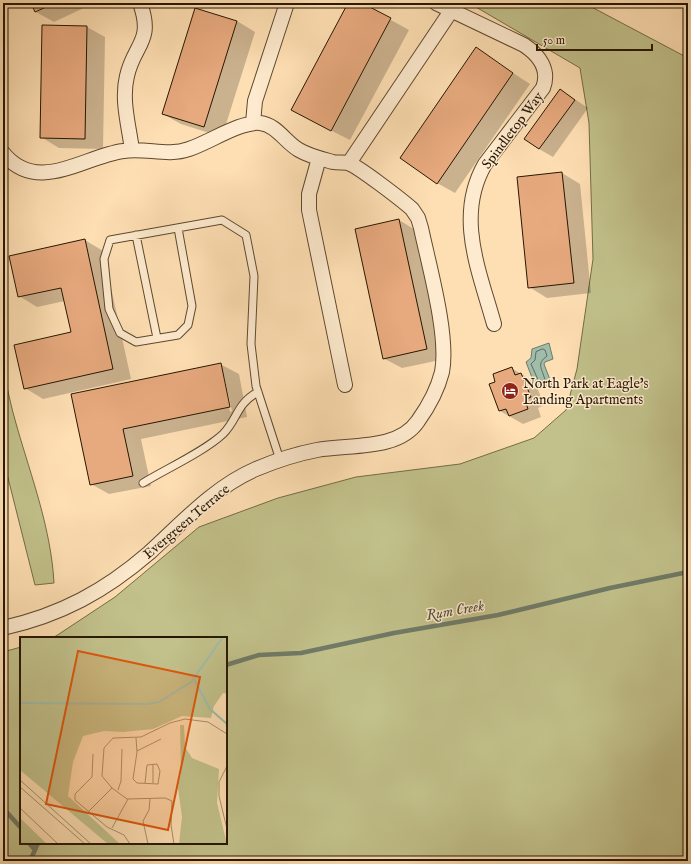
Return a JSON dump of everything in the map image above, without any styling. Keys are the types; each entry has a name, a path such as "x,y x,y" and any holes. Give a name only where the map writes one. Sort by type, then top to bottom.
{"street":[{"path":"132,150 126,110 125,87 128,72 145,33 145,22 140,3"},
{"path":"253,123 255,101 287,3"},
{"name":"Spindletop Way","path":"436,3 531,49 542,62 546,75 543,88 485,164 474,187 471,200 470,212 472,241 494,324"},
{"path":"3,153 17,166 40,173 59,171 95,158 132,150 160,153 179,152 197,147 227,132 253,123 259,123 271,127 300,151 319,158 349,164 451,11"},
{"path":"319,158 309,194 309,210 345,385"},
{"name":"Evergreen Terrace","path":"3,628 37,620 71,606 111,584 222,488 254,470 280,460 317,450 380,442 405,434 418,421 436,387 442,371 444,347 439,315 418,218 404,202 349,164"}],"lane":[{"path":"178,228 192,306 188,326 178,335 136,342 120,333 109,309 104,259 110,240 222,220 246,235 254,276 251,344 258,392 280,460"},
{"path":"136,235 157,338"},
{"path":"143,483 224,433 241,405 248,398 258,392"}],"shaded area":[{"path":"469,3 584,3 688,58 688,861 3,861 3,652 20,647 20,844 227,844 227,637 53,637 115,597 199,527 278,498 356,477 460,464 534,438 566,410 577,369 593,259 589,123 580,68"},
{"path":"3,367 15,420 35,485 45,524 54,583 35,585 6,470 3,467"}],"water":[{"path":"549,343 553,359 545,362 544,364 552,385 536,388 526,362 531,358 532,349"}],"building":[{"path":"31,3 55,3 35,12"},
{"path":"348,3 362,3 391,18 331,131 291,110"},
{"path":"195,8 237,21 204,127 162,114"},
{"path":"42,25 87,26 85,139 40,138"},
{"path":"476,47 513,73 437,184 400,158"},
{"path":"560,89 575,100 539,149 524,139"},
{"path":"562,172 574,283 528,288 517,177"},
{"path":"399,219 427,349 383,359 355,229"},
{"path":"85,239 113,369 24,389 14,345 71,332 61,288 18,297 9,256"},
{"path":"221,363 230,407 123,429 133,476 90,485 71,394"},
{"name":"North Park at Eagle's Landing Apartments","path":"512,367 515,375 521,373 531,397 525,400 528,409 509,416 506,409 499,411 489,384 495,382 493,374"}],"waterway":[{"name":"Rum Creek","path":"227,665 259,655 301,653 394,633 498,615 610,588 688,572"},
{"path":"3,808 20,827"},
{"path":"30,844 35,850"},
{"name":"Rum Creek","path":"30,861 38,844"}],"place":[{"name":"North Park at Eagle's Landing Apartments","path":"510,391"}]}
